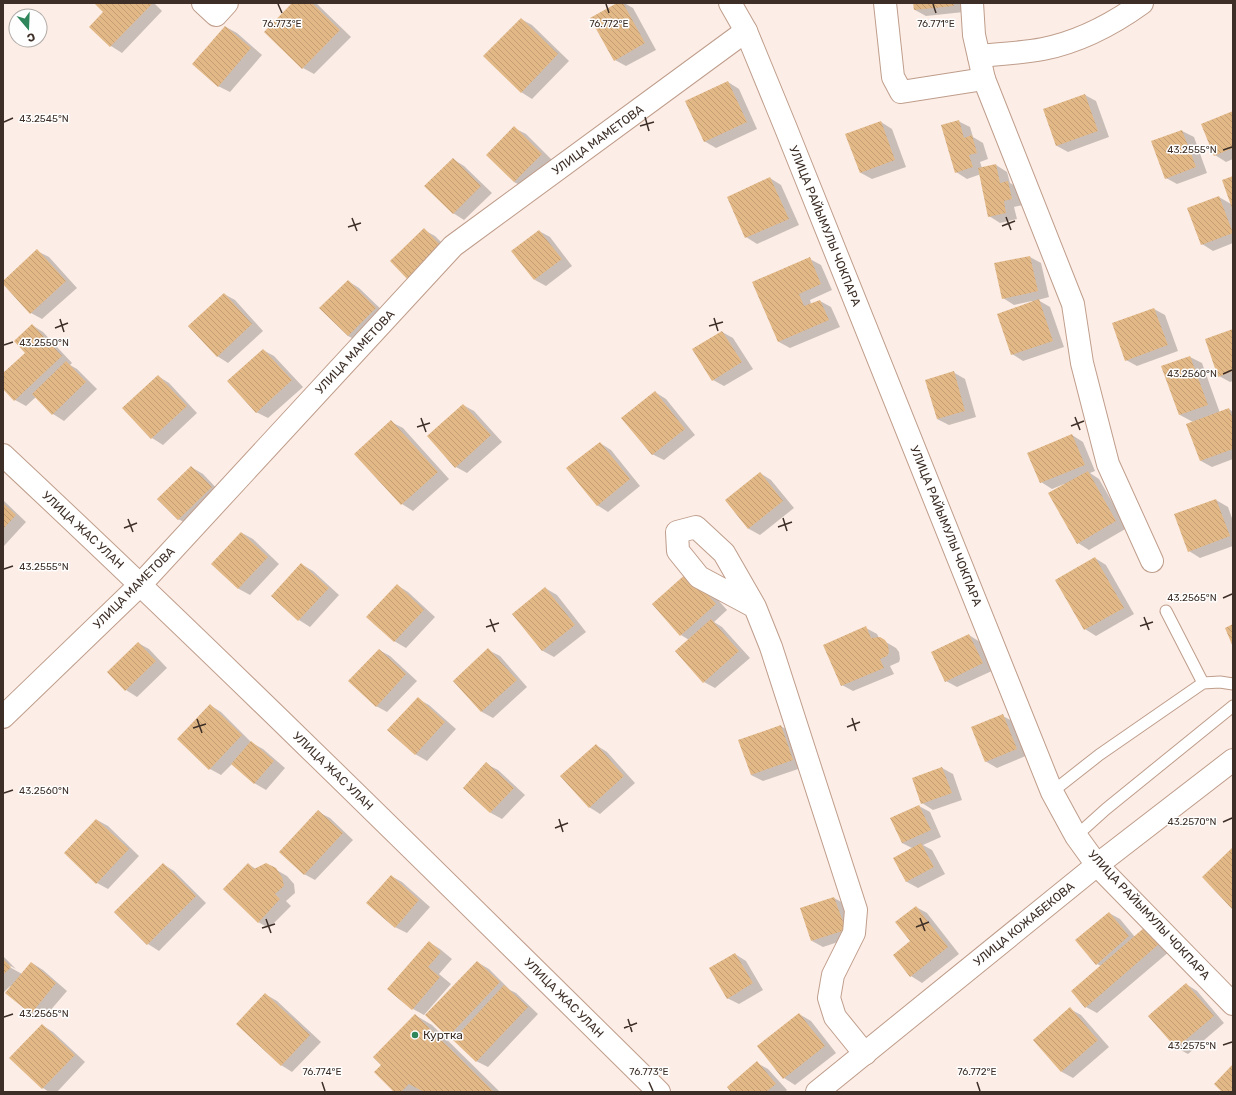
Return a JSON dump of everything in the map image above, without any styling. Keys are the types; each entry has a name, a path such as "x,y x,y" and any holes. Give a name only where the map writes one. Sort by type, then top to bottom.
{"street":[{"path":"202,3 216,15 227,3"},
{"name":"УЛИЦА РАЙЫМУЛЫ ЧОКПАРА","path":"730,3 746,31 1052,792 1076,836 1098,865 1233,1004"},
{"path":"885,3 893,77 901,92 984,79"},
{"path":"972,3 974,35 984,79 1073,304 1082,363 1108,464 1152,562"},
{"path":"979,56 1043,49 1081,37 1129,12 1142,3"},
{"name":"УЛИЦА МАМЕТОВА","path":"3,717 141,584 453,246 746,31"},
{"name":"УЛИЦА ЖАС УЛАН","path":"3,455 141,584 659,1092"},
{"path":"755,607 771,647 856,910 854,933 833,975 828,998 835,1017 865,1054"},
{"name":"УЛИЦА КОЖАБЕКОВА","path":"817,1092 1098,865 1233,760"}],"lane":[{"path":"1166,611 1203,683"},
{"path":"1052,792 1099,755 1203,683 1220,682 1233,684"},
{"path":"1076,836 1106,809 1233,706"}],"building":[{"path":"94,3 152,4 110,47 89,27 103,12"},
{"path":"292,3 312,3 340,30 302,69 264,32"},
{"path":"617,3 623,3 645,43 614,61 590,18"},
{"path":"913,3 953,3 954,6 914,10"},
{"path":"521,18 558,54 521,93 483,56"},
{"path":"225,26 251,48 218,87 192,64"},
{"path":"728,81 747,122 704,142 685,101"},
{"path":"1085,94 1098,131 1056,146 1043,109"},
{"path":"1233,111 1233,148 1214,156 1201,124"},
{"path":"959,120 964,138 972,135 977,153 969,155 973,167 955,173 941,125"},
{"path":"881,121 895,160 860,173 845,134"},
{"path":"514,126 542,154 514,182 486,155"},
{"path":"1182,130 1196,167 1165,179 1151,141"},
{"path":"453,158 481,186 453,214 424,186"},
{"path":"996,164 1000,183 1008,181 1012,199 1004,201 1006,213 988,217 978,168"},
{"path":"1233,176 1233,211 1222,180"},
{"path":"770,177 789,219 745,238 727,197"},
{"path":"1219,196 1233,233 1201,245 1187,208"},
{"path":"424,228 444,249 410,282 390,261"},
{"path":"539,230 562,259 534,280 511,251"},
{"path":"37,249 66,281 30,314 3,284 3,281"},
{"path":"1030,256 1038,291 1002,299 994,263"},
{"path":"810,257 821,284 799,294 804,306 820,300 829,320 778,342 752,282"},
{"path":"348,280 376,308 348,336 319,308"},
{"path":"224,293 252,324 217,357 188,326"},
{"path":"1039,299 1053,341 1011,355 997,314"},
{"path":"1154,308 1168,345 1125,361 1112,323"},
{"path":"32,324 62,356 14,401 3,389 3,373 25,353 14,341"},
{"path":"1233,329 1233,371 1218,377 1205,339"},
{"path":"722,331 742,362 712,381 692,349"},
{"path":"263,349 292,380 256,413 227,381"},
{"path":"1190,356 1208,405 1179,415 1161,366"},
{"path":"66,361 86,382 52,415 32,394"},
{"path":"954,371 965,411 937,419 925,380"},
{"path":"158,375 187,406 151,439 122,408"},
{"path":"655,391 685,429 652,455 621,418"},
{"path":"463,404 491,435 455,468 427,436"},
{"path":"1229,408 1233,420 1233,449 1200,461 1186,424"},
{"path":"391,420 438,472 401,505 354,454"},
{"path":"1072,434 1085,465 1040,483 1027,453"},
{"path":"600,442 630,479 597,506 566,468"},
{"path":"191,466 212,487 178,520 157,499"},
{"path":"1088,471 1116,521 1077,544 1048,493"},
{"path":"760,472 783,501 748,529 725,500"},
{"path":"1216,499 1230,536 1188,552 1174,514"},
{"path":"3,503 16,515 3,529"},
{"path":"241,532 268,557 238,589 211,564"},
{"path":"1095,557 1124,608 1084,630 1055,580"},
{"path":"301,563 329,588 298,621 271,596"},
{"path":"688,572 716,604 680,636 652,604"},
{"path":"397,584 424,610 394,642 366,617"},
{"path":"545,587 575,625 542,651 512,614"},
{"path":"711,619 739,651 703,683 675,651"},
{"path":"1233,624 1233,647 1225,628"},
{"path":"866,626 871,638 880,637 885,640 888,645 889,652 887,656 880,659 884,668 841,686 823,645"},
{"path":"969,634 983,663 945,682 931,652"},
{"path":"138,642 156,661 125,691 107,672"},
{"path":"488,648 517,680 481,712 453,681"},
{"path":"379,649 406,674 376,707 348,681"},
{"path":"418,697 445,722 415,755 387,730"},
{"path":"210,704 242,735 209,770 177,739"},
{"path":"1003,714 1017,749 985,762 971,727"},
{"path":"781,725 793,760 751,775 738,740"},
{"path":"251,741 274,761 254,784 231,764"},
{"path":"596,744 624,776 589,808 560,776"},
{"path":"486,762 514,788 490,813 463,788"},
{"path":"942,767 952,793 921,804 912,778"},
{"path":"919,805 931,830 902,843 890,818"},
{"path":"318,810 343,833 304,875 279,852"},
{"path":"96,819 129,849 96,884 64,853"},
{"path":"921,843 934,867 906,882 893,858"},
{"path":"1233,847 1233,910 1202,877"},
{"path":"163,863 196,896 147,945 114,912"},
{"path":"248,863 254,869 266,863 276,868 282,877 284,886 275,894 280,899 258,923 223,889"},
{"path":"391,875 419,900 395,928 366,903"},
{"path":"834,897 846,930 811,941 800,908"},
{"path":"916,906 948,947 910,977 893,955 910,941 895,922"},
{"path":"1109,912 1129,936 1096,965 1075,940"},
{"path":"1145,927 1159,944 1085,1008 1071,991"},
{"path":"429,941 441,952 428,967 440,977 412,1010 387,989"},
{"path":"735,953 753,983 727,999 709,968"},
{"path":"3,959 11,967 3,975"},
{"path":"477,961 500,982 448,1037 425,1015"},
{"path":"31,962 56,983 31,1014 5,993"},
{"path":"1186,983 1214,1016 1176,1048 1148,1016"},
{"path":"504,985 528,1007 476,1062 453,1040"},
{"path":"265,993 310,1035 281,1066 236,1024"},
{"path":"1070,1007 1098,1040 1061,1072 1033,1040"},
{"path":"799,1013 825,1046 783,1079 757,1046"},
{"name":"Куртка","path":"415,1014 494,1092 424,1092 409,1084 401,1092 394,1092 374,1072 381,1065 373,1057"},
{"path":"42,1024 75,1055 42,1089 9,1058"},
{"path":"757,1061 776,1084 766,1092 731,1092 727,1087"},
{"path":"1233,1064 1233,1092 1222,1092 1214,1084"}],"place":[{"name":"Куртка","path":"415,1035"}]}
